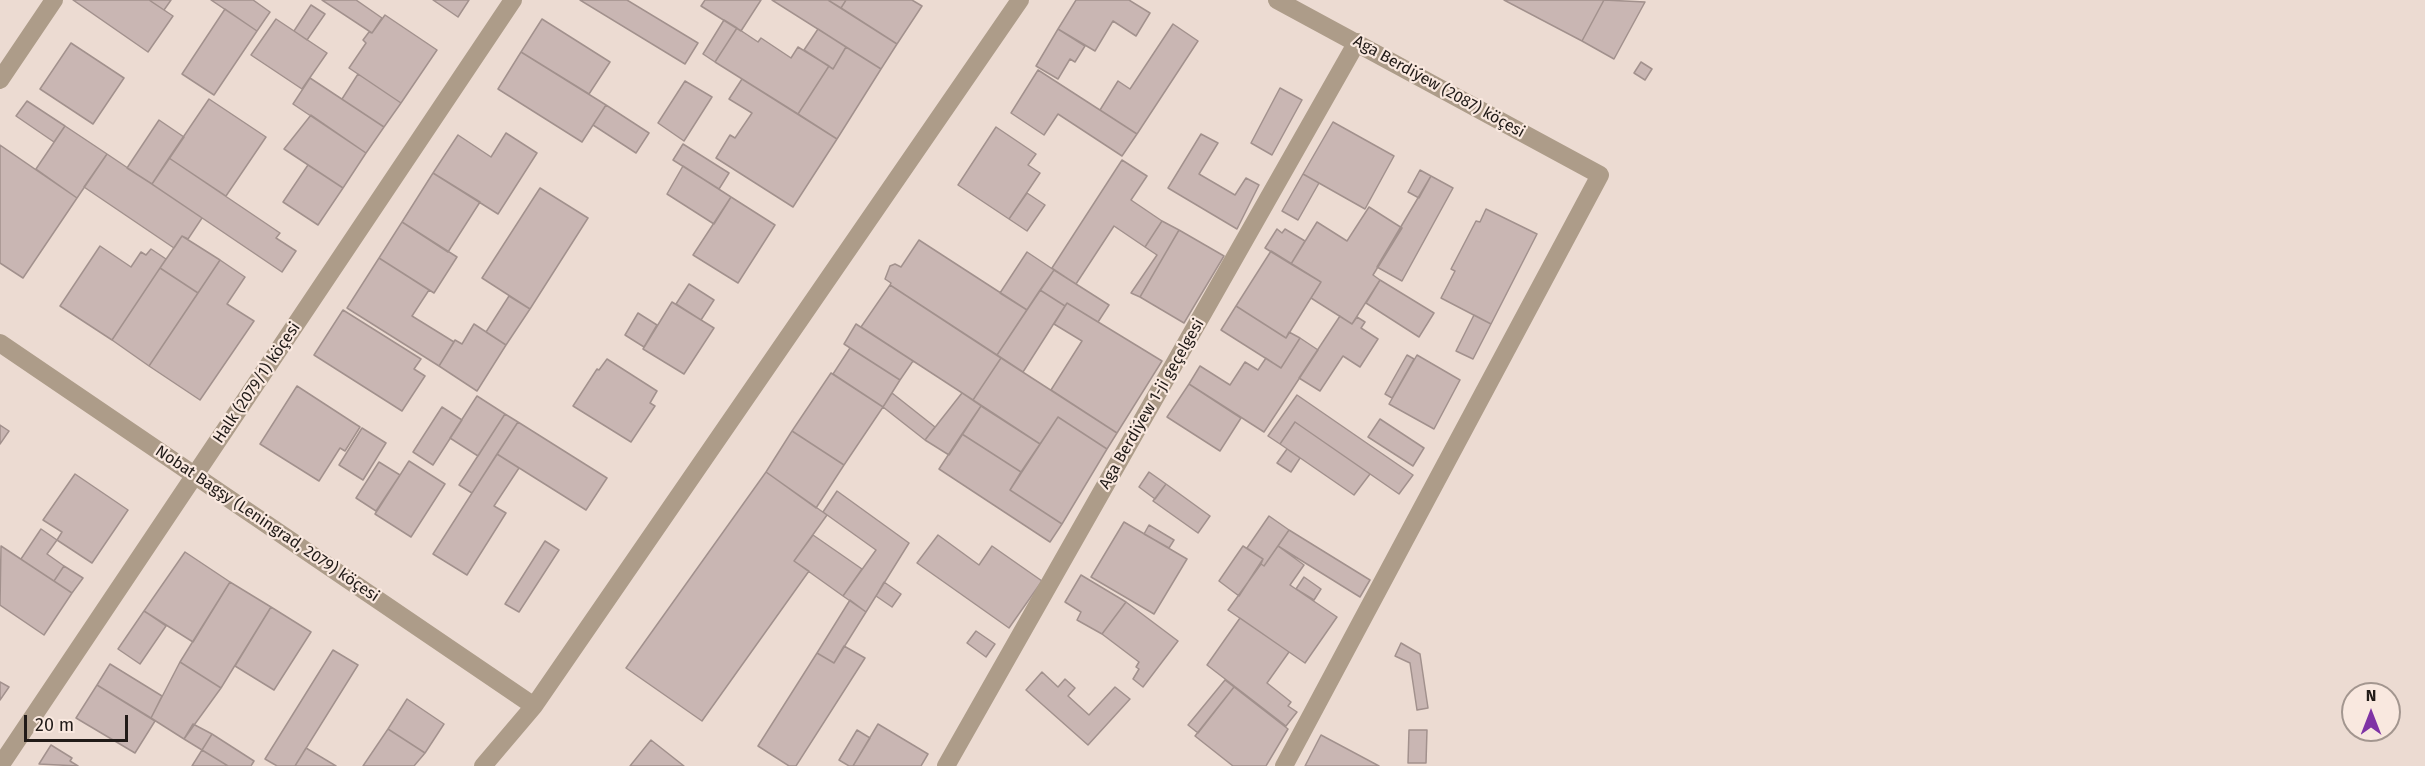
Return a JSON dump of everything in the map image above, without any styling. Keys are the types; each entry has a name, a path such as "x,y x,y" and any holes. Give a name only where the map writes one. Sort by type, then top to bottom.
{"street":[{"path":"0,80 54,0"},
{"name":"Halk (2079/1) köçesi","path":"0,766 513,0"},
{"path":"483,766 534,706 1020,0"},
{"name":"Aga Berdiýew (2087) köçesi","path":"1277,0 1600,175 1284,766"},
{"name":"Aga Berdiýew 1-ji geçelgesi","path":"946,766 1357,42"},
{"name":"Nobat Bagşy (Leningrad, 2079) köçesi","path":"0,343 534,706"}],"building":[{"path":"73,0 149,0 173,16 148,52"},
{"path":"149,0 171,0 164,10"},
{"path":"211,0 253,0 270,12 257,31"},
{"path":"322,0 356,0 382,18 372,33"},
{"path":"433,0 469,0 458,17"},
{"path":"580,0 627,0 698,43 685,64"},
{"path":"705,0 761,0 741,31 701,6"},
{"path":"772,0 828,0 897,44 881,69"},
{"path":"828,0 846,0 841,8"},
{"path":"846,0 912,0 922,6 897,44 841,8"},
{"path":"1076,0 1129,0 1150,13 1136,36 1113,21 1095,51 1058,29"},
{"path":"1504,0 1604,0 1582,41"},
{"path":"1604,0 1645,2 1614,59 1582,41"},
{"path":"311,5 325,14 307,40 294,31"},
{"path":"225,9 257,31 214,95 182,74"},
{"path":"385,15 437,50 401,103 349,68 366,43 363,40 369,32 372,33"},
{"path":"276,19 327,53 302,89 251,55"},
{"path":"542,19 610,62 589,94 521,52"},
{"path":"724,20 737,28 715,62 703,54"},
{"path":"1173,24 1198,41 1137,134 1100,110 1118,81 1130,89"},
{"path":"737,28 758,42 761,38 791,58 798,47 829,66 798,114 715,62"},
{"path":"818,29 846,47 833,69 804,50"},
{"path":"1058,29 1085,46 1075,62 1070,59 1058,79 1036,66"},
{"path":"71,43 124,78 93,124 40,89"},
{"path":"846,47 881,69 837,139 798,114 829,66 833,69"},
{"path":"521,52 606,105 582,142 498,89"},
{"path":"1641,62 1652,69 1645,80 1634,73"},
{"path":"1038,70 1137,134 1122,156 1058,114 1044,135 1011,113"},
{"path":"358,74 401,103 384,127 342,99"},
{"path":"310,78 384,127 366,153 293,104"},
{"path":"742,79 837,139 793,207 716,158 730,135 735,138 752,113 729,99"},
{"path":"685,81 712,97 684,141 658,123"},
{"path":"1280,88 1302,100 1272,155 1251,143"},
{"path":"209,99 266,137 226,196 169,158"},
{"path":"27,101 65,126 54,142 16,116"},
{"path":"606,105 649,133 636,153 593,125"},
{"path":"311,115 366,153 343,188 284,149"},
{"path":"159,120 184,137 152,184 127,168"},
{"path":"1333,122 1394,156 1365,209 1303,174"},
{"path":"65,126 107,154 77,198 36,169"},
{"path":"996,127 1036,154 1028,165 1040,173 1009,219 958,185"},
{"path":"506,133 537,153 498,214 433,173 458,135 491,157"},
{"path":"1201,134 1218,143 1199,174 1235,195 1246,178 1259,185 1237,229 1168,188"},
{"path":"683,144 729,173 719,189 673,160"},
{"path":"0,145 77,198 23,278 0,263"},
{"path":"107,154 202,218 188,239 182,236 174,248 84,187"},
{"path":"169,158 280,233 276,238 296,251 282,272 152,184"},
{"path":"1122,160 1147,176 1131,200 1162,221 1145,247 1114,226 1076,284 1052,268"},
{"path":"308,165 343,188 318,225 283,202"},
{"path":"683,166 731,197 714,224 667,194"},
{"path":"1420,170 1431,176 1419,198 1408,192"},
{"path":"433,173 480,202 448,252 402,222"},
{"path":"1303,174 1319,183 1298,220 1282,211"},
{"path":"1431,176 1453,188 1402,281 1377,267"},
{"path":"540,188 588,218 530,309 482,278"},
{"path":"1027,193 1045,205 1027,231 1009,219"},
{"path":"731,197 775,225 738,283 693,255"},
{"path":"1369,207 1402,228 1373,275 1380,280 1352,324 1311,298 1321,282 1291,264 1317,222 1347,241"},
{"path":"1486,209 1537,234 1491,324 1441,298 1455,271 1451,269 1476,221 1480,222"},
{"path":"1162,221 1179,230 1140,297 1131,293 1157,255 1145,247"},
{"path":"402,222 457,257 434,293 379,258"},
{"path":"1277,229 1282,233 1285,229 1305,241 1291,264 1265,248"},
{"path":"1179,230 1224,256 1184,323 1140,297"},
{"path":"182,236 220,260 198,293 160,268"},
{"path":"919,240 1027,310 997,355 890,285 891,283 885,279 890,266 895,264 901,267"},
{"path":"100,246 131,267 141,252 146,255 151,249 166,259 112,340 60,306"},
{"path":"1271,251 1321,282 1286,338 1236,306"},
{"path":"1027,252 1054,270 1027,310 1000,293"},
{"path":"379,258 429,290 412,316 454,342 439,366 347,308"},
{"path":"220,260 245,277 227,304 254,321 200,400 149,366"},
{"path":"160,268 198,293 149,366 112,340"},
{"path":"1054,270 1109,305 1098,322 1067,303 1065,306 1040,290"},
{"path":"1380,280 1434,313 1419,337 1366,303"},
{"path":"689,284 714,300 701,320 676,304"},
{"path":"890,285 1001,358 973,400 861,327"},
{"path":"1040,290 1065,306 1023,372 997,355"},
{"path":"509,296 530,309 506,345 486,332"},
{"path":"672,302 714,328 684,374 643,349"},
{"path":"1067,303 1162,361 1117,433 1051,390 1082,341 1054,324"},
{"path":"1236,306 1286,338 1289,332 1300,338 1281,368 1221,330"},
{"path":"343,310 421,359 414,369 425,376 402,411 314,355"},
{"path":"638,313 657,325 644,347 625,335"},
{"path":"1474,315 1491,324 1473,359 1456,351"},
{"path":"1340,316 1352,324 1357,317 1365,322 1361,328 1378,339 1360,367 1343,356 1320,391 1299,378"},
{"path":"474,324 506,345 477,391 439,366 455,340 462,344"},
{"path":"856,324 913,361 900,380 844,344"},
{"path":"1300,338 1318,350 1264,432 1189,384 1200,366 1230,385 1245,362 1258,370 1266,358 1281,368"},
{"path":"850,348 900,380 883,407 833,374"},
{"path":"1407,355 1414,359 1392,398 1385,394"},
{"path":"1417,355 1460,380 1434,429 1389,404"},
{"path":"1001,358 1117,433 1107,449 1058,417 1040,444 973,400"},
{"path":"607,359 657,391 650,403 655,406 631,442 573,406 597,369 599,370"},
{"path":"831,373 883,407 844,465 792,431"},
{"path":"1189,384 1241,418 1220,451 1167,417"},
{"path":"297,386 360,427 345,451 340,448 319,481 260,444"},
{"path":"892,393 935,427 925,440 883,407"},
{"path":"962,393 981,406 949,455 925,440"},
{"path":"1297,395 1413,475 1399,494 1295,422 1280,444 1268,436"},
{"path":"477,396 505,414 478,456 450,438"},
{"path":"981,406 1040,444 1021,472 962,434"},
{"path":"442,407 462,420 433,465 413,452"},
{"path":"505,414 518,422 472,493 459,485"},
{"path":"1058,417 1107,449 1062,524 1010,490"},
{"path":"1380,419 1424,448 1413,466 1368,437"},
{"path":"518,422 607,478 586,510 497,454"},
{"path":"1295,422 1370,474 1354,495 1280,444"},
{"path":"0,425 9,431 0,444"},
{"path":"362,428 386,443 363,480 339,465"},
{"path":"792,431 844,465 816,508 766,472"},
{"path":"962,434 1021,472 1010,490 1062,524 1050,542 939,469"},
{"path":"1287,449 1300,458 1291,472 1277,463"},
{"path":"497,454 519,468 494,506 506,513 467,575 433,554"},
{"path":"409,461 445,484 411,537 375,514"},
{"path":"379,462 400,475 376,511 356,498"},
{"path":"766,472 827,515 794,561 809,571 702,721 626,668"},
{"path":"1149,472 1166,484 1155,499 1139,487"},
{"path":"75,474 128,510 92,563 57,540 62,532 43,520"},
{"path":"1166,484 1210,516 1198,533 1153,501"},
{"path":"837,491 909,543 866,612 843,596 876,550 823,512"},
{"path":"1269,516 1289,530 1264,566 1261,564 1263,559 1247,548"},
{"path":"1124,522 1187,559 1154,614 1091,577"},
{"path":"1149,525 1174,540 1169,548 1144,534"},
{"path":"41,529 57,540 47,554 64,566 54,581 21,559"},
{"path":"1289,530 1370,580 1360,597 1278,546"},
{"path":"813,535 862,569 843,596 794,561"},
{"path":"938,535 979,565 992,546 1042,581 1009,628 917,563"},
{"path":"545,541 559,550 519,612 505,604"},
{"path":"1,546 72,593 44,635 0,605"},
{"path":"1243,546 1263,559 1239,596 1219,581"},
{"path":"1278,546 1304,565 1290,585 1337,617 1305,663 1228,610 1261,564 1264,566"},
{"path":"185,552 230,582 193,642 144,611"},
{"path":"64,566 83,578 72,593 54,581"},
{"path":"1081,575 1126,602 1102,634 1077,620 1081,612 1065,602"},
{"path":"1304,577 1321,589 1314,600 1296,589"},
{"path":"230,582 271,607 221,688 180,662"},
{"path":"884,582 901,594 892,607 876,596"},
{"path":"850,600 866,612 834,663 817,653"},
{"path":"1126,602 1178,641 1143,687 1133,679 1139,669 1136,667 1139,662 1102,634"},
{"path":"271,607 311,632 274,690 235,666"},
{"path":"144,611 166,626 140,664 118,649"},
{"path":"1240,618 1289,652 1267,683 1291,702 1288,706 1297,712 1286,726 1207,665"},
{"path":"976,631 995,644 986,657 967,643"},
{"path":"1401,643 1420,654 1428,708 1417,710 1410,663 1395,656"},
{"path":"844,646 865,658 796,766 789,766 758,746 817,653 834,663"},
{"path":"333,650 358,665 295,766 277,766 265,759"},
{"path":"180,662 221,688 184,739 151,718"},
{"path":"110,664 162,696 151,718 97,685"},
{"path":"1042,672 1058,687 1065,679 1075,688 1068,696 1089,715 1115,687 1130,699 1088,745 1026,690"},
{"path":"1225,680 1234,687 1198,733 1188,725"},
{"path":"0,682 9,687 0,700"},
{"path":"97,685 155,721 135,753 76,718"},
{"path":"1234,687 1288,729 1266,766 1233,766 1195,736"},
{"path":"407,699 444,724 425,753 388,729"},
{"path":"193,724 212,734 202,750 184,739"},
{"path":"878,724 928,754 921,766 853,766"},
{"path":"388,729 425,753 414,766 363,766"},
{"path":"857,730 870,738 853,766 849,766 839,760"},
{"path":"1409,730 1427,730 1426,763 1408,763"},
{"path":"212,734 254,761 251,766 228,766 202,750"},
{"path":"1321,735 1379,766 1305,766"},
{"path":"651,740 684,766 630,766"},
{"path":"51,745 72,758 70,761 78,766 39,764"},
{"path":"306,748 336,766 295,766"},
{"path":"202,750 228,766 192,766"}]}
